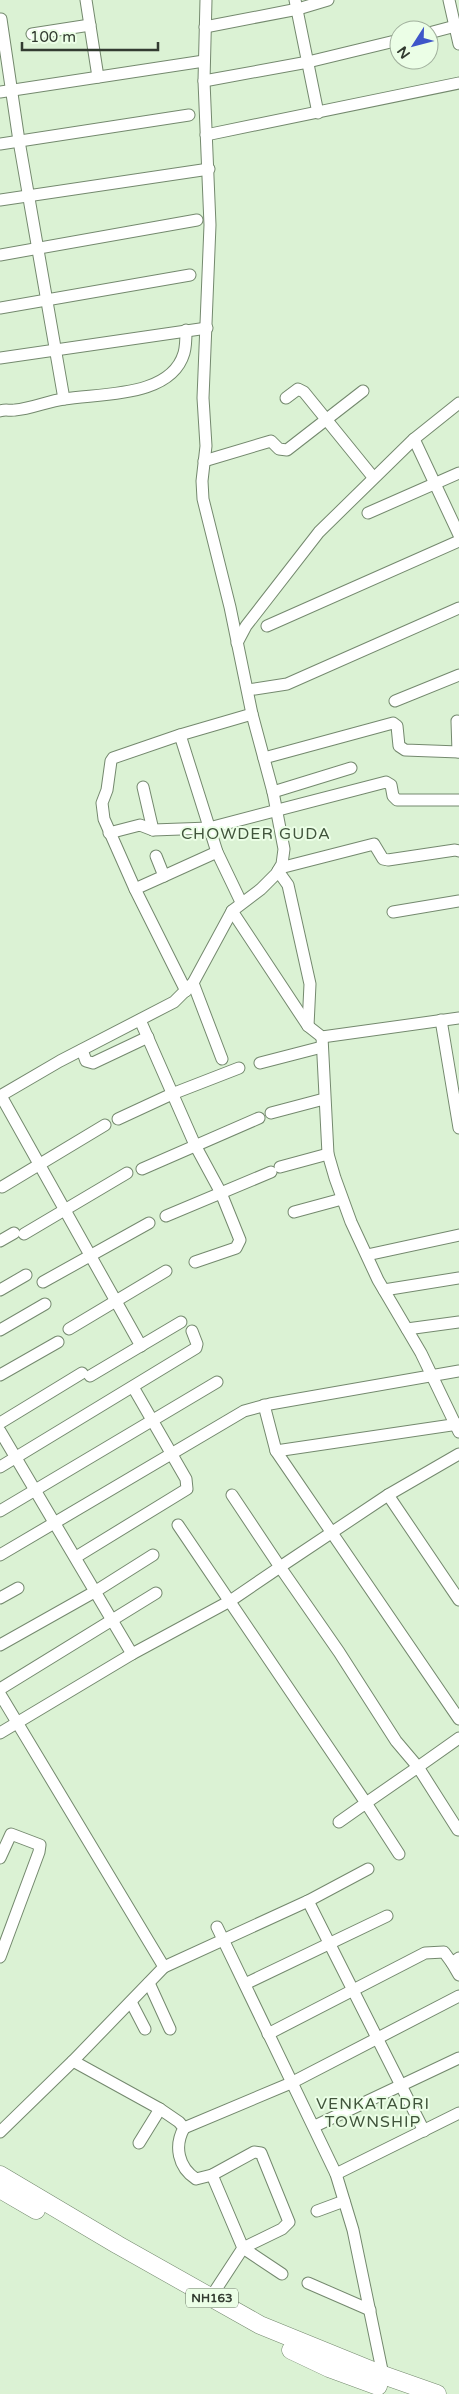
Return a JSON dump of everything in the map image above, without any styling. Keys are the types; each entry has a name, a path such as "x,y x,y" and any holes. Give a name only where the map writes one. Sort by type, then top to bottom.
{"highway":[{"name":"NH163","path":"0,2175 118,2245 260,2324 383,2375 436,2394"},
{"name":"NH163","path":"0,2189 264,2337 329,2368 402,2394"}],"street":[{"path":"86,0 98,77"},
{"path":"141,1346 92,1255 0,1096 174,1002 189,987 232,911 241,902 260,889 279,869 284,849 273,792 252,714 203,499 206,446 203,398 210,225 204,81 206,0"},
{"path":"205,27 296,4 328,0"},
{"path":"449,0 457,26 459,44"},
{"path":"296,4 318,113"},
{"path":"1,19 2,38 19,141 64,399"},
{"path":"32,34 90,25"},
{"path":"439,30 457,26"},
{"path":"204,81 308,62 389,42"},
{"path":"0,92 204,61"},
{"path":"206,135 459,83"},
{"path":"0,144 190,115"},
{"path":"0,200 208,169"},
{"path":"0,254 38,249 197,220"},
{"path":"0,308 190,275"},
{"path":"0,358 207,328"},
{"path":"0,411 15,410 64,399 152,387 182,359 186,330"},
{"path":"286,398 298,389 301,390 373,477"},
{"path":"204,461 271,441 279,449 287,450 363,392"},
{"path":"237,643 246,626 319,532 373,477 414,439 459,403"},
{"path":"414,439 459,535"},
{"path":"368,512 459,473"},
{"path":"267,626 459,540"},
{"path":"248,690 286,684 459,608"},
{"path":"395,701 459,675"},
{"path":"222,1059 189,987 135,888 109,833 104,819 102,803 107,790 110,761 124,753 252,714"},
{"path":"264,758 393,723 397,726 399,746 405,750 459,752 457,721"},
{"path":"180,735 217,852 241,902"},
{"path":"273,792 351,768"},
{"path":"109,833 140,825 153,830 210,828 386,782 391,785 393,796 397,800 459,800"},
{"path":"142,787 153,830"},
{"path":"279,869 374,844 383,858 388,860 454,850 459,851"},
{"path":"135,888 217,852"},
{"path":"156,856 164,876"},
{"path":"279,869 288,885 310,984 308,1026"},
{"path":"393,912 459,901"},
{"path":"232,911 308,1026 322,1042 328,1154 342,1200 384,1290 432,1374 458,1426 276,1451"},
{"path":"260,1063 322,1042 459,1018"},
{"path":"140,1020 194,1145 221,1193 237,1228 240,1240 239,1245 195,1262"},
{"path":"440,1020 459,1128"},
{"path":"82,1050 86,1061 93,1063 148,1037"},
{"path":"118,1119 172,1094 239,1068"},
{"path":"271,1113 324,1099"},
{"path":"142,1169 259,1118"},
{"path":"2,1187 105,1125"},
{"path":"166,1216 275,1170 328,1154"},
{"path":"0,1242 66,1209 127,1173"},
{"path":"294,1212 342,1200"},
{"path":"43,1282 149,1223"},
{"path":"367,1255 459,1235"},
{"path":"69,1329 166,1271"},
{"path":"0,1290 26,1275"},
{"path":"384,1290 459,1278"},
{"path":"0,1330 45,1304"},
{"path":"0,1423 181,1322"},
{"path":"407,1329 459,1322"},
{"path":"0,1467 196,1348 198,1344 192,1331"},
{"path":"0,1375 58,1342"},
{"path":"0,1555 240,1413 264,1405 432,1374 459,1371"},
{"path":"0,1511 217,1382"},
{"path":"76,1557 187,1490 186,1479 133,1387"},
{"path":"264,1405 276,1451 459,1720"},
{"path":"0,1430 132,1654"},
{"path":"0,1733 132,1654 230,1601 388,1495 459,1454"},
{"path":"232,1495 339,1652 396,1741 418,1767 458,1830"},
{"path":"388,1495 459,1600"},
{"path":"178,1525 399,1854"},
{"path":"0,1645 96,1591 153,1554"},
{"path":"0,1598 18,1588"},
{"path":"0,1689 156,1593"},
{"path":"0,1694 164,1967"},
{"path":"339,1822 459,1738"},
{"path":"0,1858 11,1834 40,1845 0,1957"},
{"path":"0,2132 73,2061 164,1967 308,1901 368,1869"},
{"path":"308,1901 353,1992 402,2084 424,2132"},
{"path":"245,1984 387,1916"},
{"path":"217,1926 336,2174 353,2230 383,2375"},
{"path":"268,2034 426,1953 444,1952 456,1961 459,1975"},
{"path":"149,1983 170,2029"},
{"path":"211,2297 243,2248 287,2226 289,2222 260,2153 258,2152 212,2176 196,2179 188,2174 184,2167 178,2144 184,2128 291,2083 459,1996"},
{"path":"131,2002 145,2029"},
{"path":"314,2126 459,2058"},
{"path":"73,2061 160,2109 179,2122 184,2128"},
{"path":"139,2143 160,2109"},
{"path":"336,2174 459,2113"},
{"path":"212,2176 243,2248 282,2274"},
{"path":"317,2211 344,2201"},
{"path":"308,2282 370,2310"}],"district":[{"name":"CHOWDER GUDA","path":"256,834"},
{"name":"VENKATADRI TOWNSHIP","path":"373,2113"}]}
